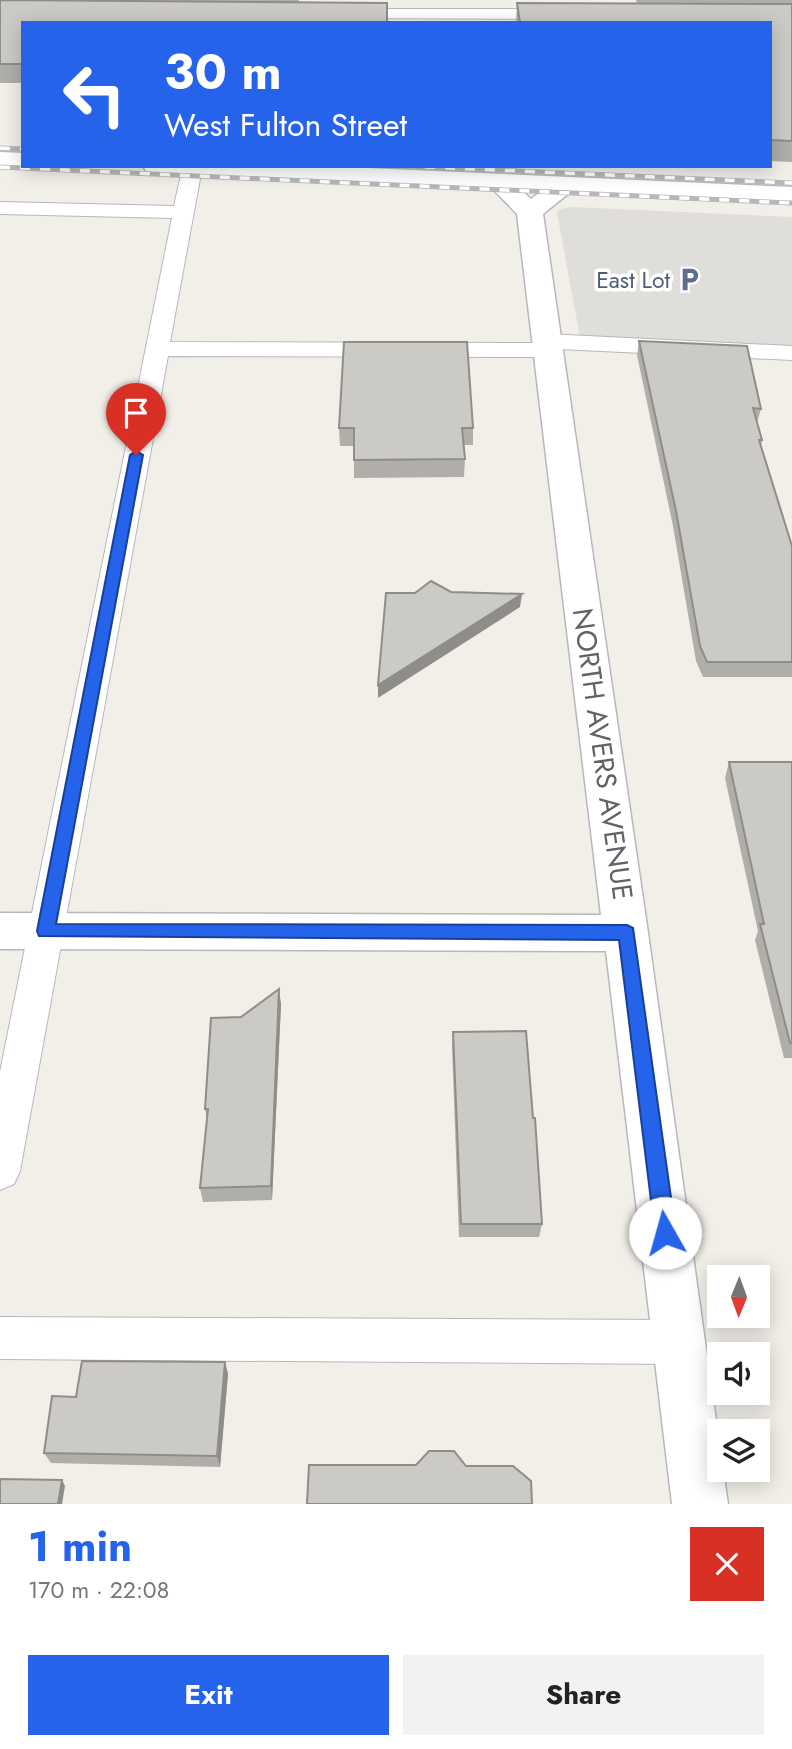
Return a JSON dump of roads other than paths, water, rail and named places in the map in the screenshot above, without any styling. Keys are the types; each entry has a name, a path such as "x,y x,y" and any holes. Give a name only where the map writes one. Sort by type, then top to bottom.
{"street":[{"path":"0,159 21,160"},
{"path":"192,168 792,195"},
{"path":"497,181 530,212 567,185"},
{"name":"NORTH AVERS AVENUE","path":"530,212 627,933 700,1504"},
{"path":"0,931 627,933"}],"lane":[{"path":"323,14 572,14"},
{"path":"0,1171 192,168"},
{"path":"0,208 183,212"},
{"path":"156,349 548,345 792,353"},
{"path":"0,1338 679,1342"}],"railway":[{"path":"0,148 21,149"},
{"path":"0,167 21,168"},
{"path":"22,168 792,203"},
{"path":"451,168 792,183"}],"place":[{"name":"East Lot","path":"690,280"}]}
